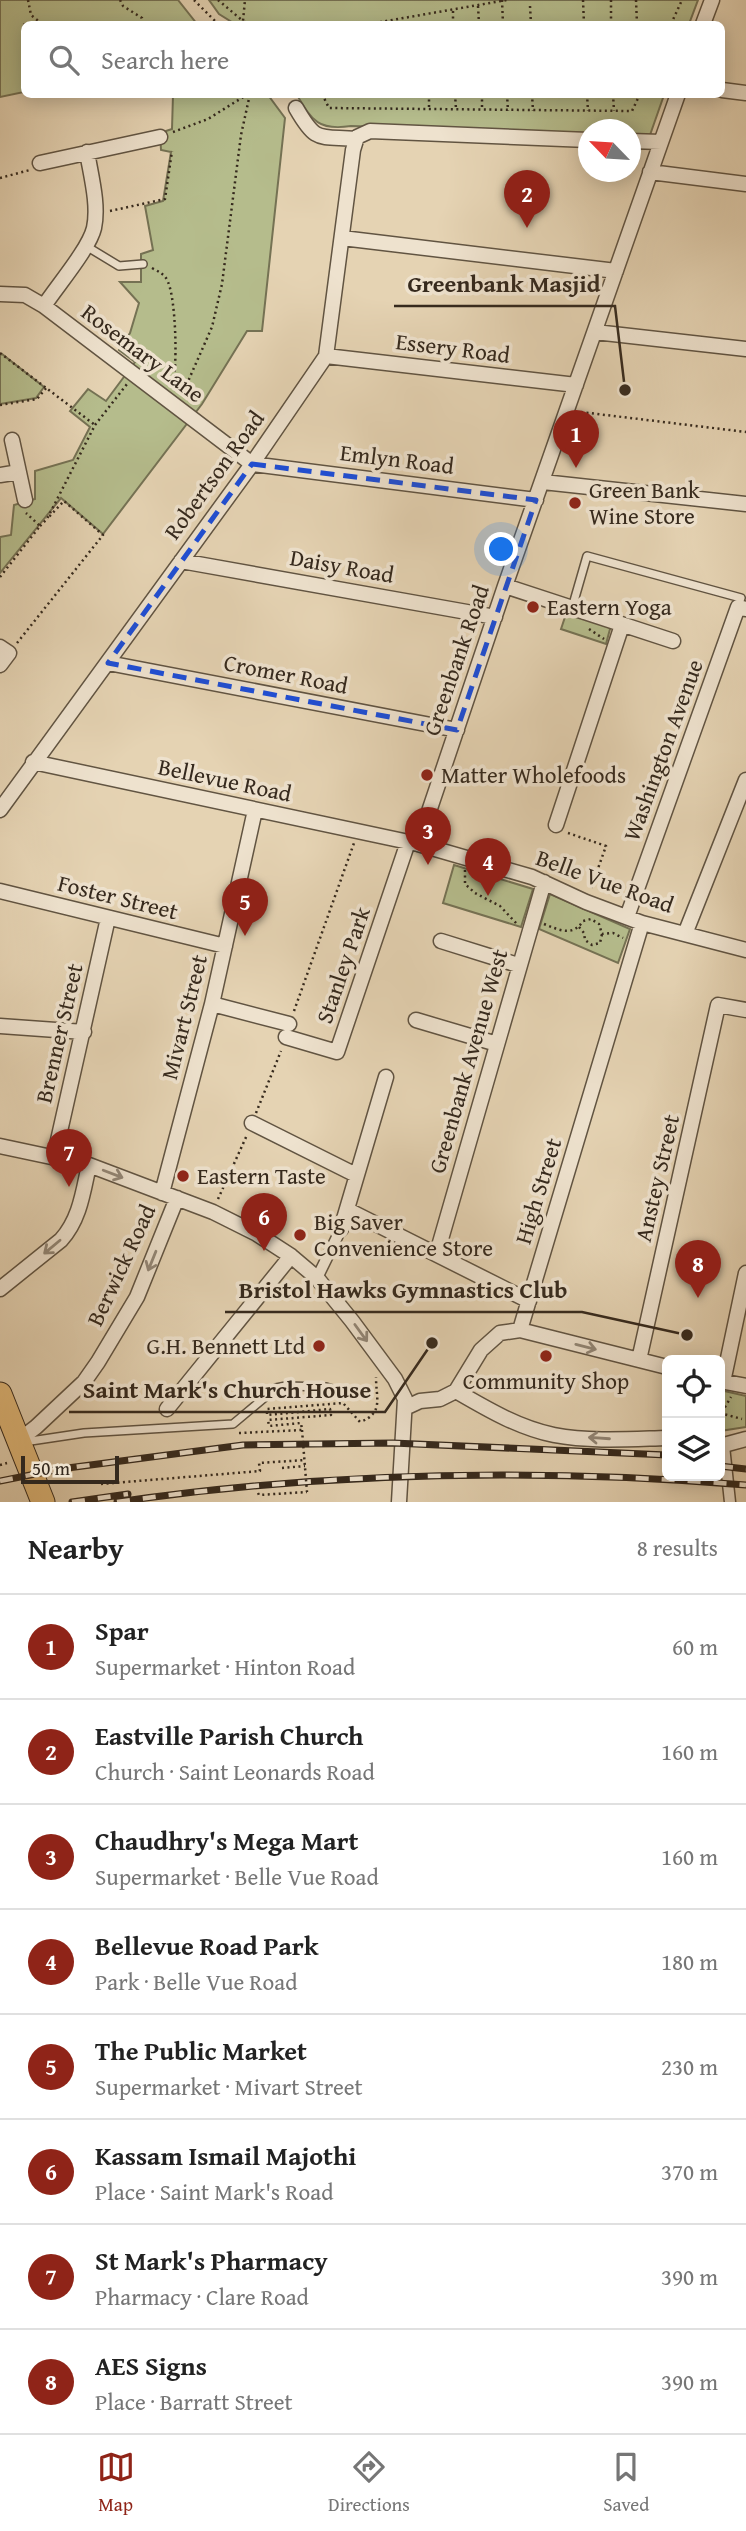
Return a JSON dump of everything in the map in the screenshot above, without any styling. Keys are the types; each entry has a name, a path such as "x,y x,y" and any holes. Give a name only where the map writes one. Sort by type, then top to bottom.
{"main road":[{"path":"0,1394 43,1502"}],"street":[{"path":"704,21 712,0"},
{"path":"725,90 746,93"},
{"name":"Greenbank Road","path":"413,843 457,730 677,98"},
{"path":"296,108 308,129 317,136 356,139 370,131 578,139"},
{"path":"40,163 160,137"},
{"name":"Robertson Road","path":"0,810 252,464 326,356 356,139"},
{"path":"641,141 661,142"},
{"path":"44,306 86,246 93,230 96,214 87,152"},
{"path":"650,172 746,184"},
{"path":"342,238 616,271"},
{"name":"Rosemary Lane","path":"0,294 25,295 44,306 252,464"},
{"path":"595,332 746,349"},
{"name":"Essery Road","path":"326,356 576,385"},
{"path":"12,440 25,500"},
{"name":"Emlyn Road","path":"252,464 536,500"},
{"path":"0,475 19,472"},
{"path":"543,482 746,504"},
{"name":"Daisy Road","path":"181,561 495,617"},
{"path":"505,586 673,641"},
{"name":"Washington Avenue","path":"627,917 742,608"},
{"path":"556,825 622,625"},
{"name":"Cromer Road","path":"108,663 457,730"},
{"name":"Bellevue Road","path":"33,762 413,843"},
{"path":"685,934 746,780"},
{"name":"Mivart Street","path":"162,1193 212,1004 256,810"},
{"name":"Belle Vue Road","path":"413,843 544,882 586,902 642,923 746,950"},
{"name":"Stanley Park","path":"212,1004 288,1030 337,1052 413,843"},
{"name":"Greenbank Avenue West","path":"437,1253 544,882"},
{"name":"Foster Street","path":"0,891 225,946"},
{"name":"Brenner Street","path":"54,1158 108,918"},
{"name":"High Street","path":"520,1330 642,923"},
{"path":"441,941 518,965"},
{"name":"Anstey Street","path":"639,1360 718,1005 746,1010"},
{"path":"416,1020 497,1044"},
{"path":"0,1026 84,1032"},
{"path":"317,1278 348,1210 386,1077"},
{"path":"252,1124 356,1175"},
{"path":"0,1146 89,1165 213,1212 257,1234 291,1256 317,1278 396,1379 405,1399 398,1502"},
{"path":"0,1289 68,1232 78,1212 89,1165"},
{"name":"Berwick Road","path":"20,1441 85,1382 98,1362 137,1297 177,1198"},
{"path":"348,1210 529,1301"},
{"path":"167,1409 291,1256"},
{"path":"725,1381 746,1273"},
{"path":"405,1408 420,1401 440,1399 456,1391 481,1350 500,1333 520,1330 662,1366"},
{"path":"725,1386 746,1387"},
{"path":"456,1391 492,1412 556,1435 616,1439 662,1438"},
{"path":"725,1445 746,1439"},
{"path":"725,1467 730,1502"}],"lane":[{"path":"86,246 119,266 143,264"},
{"path":"572,608 587,556 741,598 742,608"},
{"path":"20,1441 84,1433 233,1424 276,1388 286,1386 326,1387 348,1394"}],"path":[{"path":"28,0 31,15 38,21"},
{"path":"120,0 123,6 142,21"},
{"path":"194,0 215,21"},
{"path":"218,0 240,21"},
{"path":"242,21 245,0"},
{"path":"388,21 508,0"},
{"path":"583,0 584,21"},
{"path":"611,0 611,21"},
{"path":"636,0 637,21"},
{"path":"672,21 682,0"},
{"path":"502,1 503,21"},
{"path":"478,6 479,21"},
{"path":"530,6 531,21"},
{"path":"453,11 453,21"},
{"path":"160,137 208,118 242,98"},
{"path":"170,403 187,385 212,327 222,284 248,98"},
{"path":"324,98 329,108 508,111 632,111 637,98"},
{"path":"429,98 429,109"},
{"path":"455,98 456,110"},
{"path":"482,98 482,110"},
{"path":"507,98 508,111"},
{"path":"533,98 533,111"},
{"path":"587,98 588,111"},
{"path":"614,98 614,111"},
{"path":"96,214 165,199 172,151"},
{"path":"0,178 27,172 40,163"},
{"path":"143,264 163,274 169,284 176,377 170,403"},
{"path":"0,353 94,425"},
{"path":"47,519 94,425 133,376"},
{"path":"0,405 37,399 47,387"},
{"path":"567,410 746,432"},
{"path":"0,577 40,526 64,501 103,534 3,655"},
{"path":"31,517 40,526"},
{"path":"556,825 555,828 606,846 586,902"},
{"path":"468,860 465,884 475,893 500,906 519,926 531,924 564,932 579,928 583,921 591,919 598,924 602,934 600,943 592,945 585,940 584,933 579,928"},
{"path":"602,934 613,933 635,944"},
{"path":"259,1494 307,1492 301,1423 269,1426 268,1420 331,1415 330,1409 267,1415 267,1409 343,1403 360,1422 374,1414 377,1408 377,1370 382,1361"},
{"path":"725,1388 730,1401 725,1408"},
{"path":"725,1414 742,1419"},
{"path":"243,1432 302,1430"},
{"path":"101,1484 260,1471 259,1463 305,1460"},
{"path":"282,1468 305,1466"}],"highlighted area":[{"path":"252,464 536,500 457,730 108,663"}],"green space":[{"path":"0,0 178,0 195,21 21,21 21,93 0,97"},
{"path":"209,0 698,0 690,21 230,21 219,14"},
{"path":"173,98 270,98 285,118 262,331 247,331 202,404 103,534 61,498 0,573 0,537 11,535 14,505 35,499 35,471 73,460 90,427 70,411 88,389 106,401 135,362 119,350 130,333 139,303 120,282 141,282 141,254 153,250 145,206 163,201 171,152 161,150 160,133 172,129"},
{"path":"299,98 663,98 650,135 641,135 641,119 578,119 578,133 331,127 312,118"},
{"path":"2,354 44,387 36,398 0,404"},
{"path":"567,611 608,625 610,629 606,644 561,629"},
{"path":"454,865 533,889 521,927 443,903"},
{"path":"550,894 630,929 618,963 539,929"},
{"path":"725,1391 746,1396 746,1427 725,1430"}],"railway":[{"path":"0,1481 60,1469 243,1445 393,1443 662,1455"},
{"path":"725,1467 746,1469"},
{"path":"117,1502 274,1484 431,1476 589,1476 746,1485"},
{"path":"72,1502 128,1494"}],"place":[{"name":"Eastville Parish Church","path":"527,228"},
{"name":"Greenbank Masjid","path":"625,390"},
{"name":"Spar","path":"576,468"},
{"name":"Green Bank Wine Store","path":"575,503"},
{"name":"Eastern Yoga","path":"533,607"},
{"name":"Matter Wholefoods","path":"427,775"},
{"name":"Chaudhry's Mega Mart","path":"428,865"},
{"name":"Bellevue Road Park","path":"488,896"},
{"name":"The Public Market","path":"245,936"},
{"name":"Eastern Taste","path":"183,1176"},
{"name":"St Mark's Pharmacy","path":"69,1187"},
{"name":"Big Saver Convenience Store","path":"300,1235"},
{"name":"Kassam Ismail Majothi","path":"264,1251"},
{"name":"AES Signs","path":"698,1298"},
{"name":"Bristol Hawks Gymnastics Club","path":"687,1335"},
{"name":"Saint Mark's Church House","path":"432,1343"},
{"name":"G.H. Bennett Ltd","path":"319,1346"},
{"name":"Community Shop","path":"546,1356"}]}
